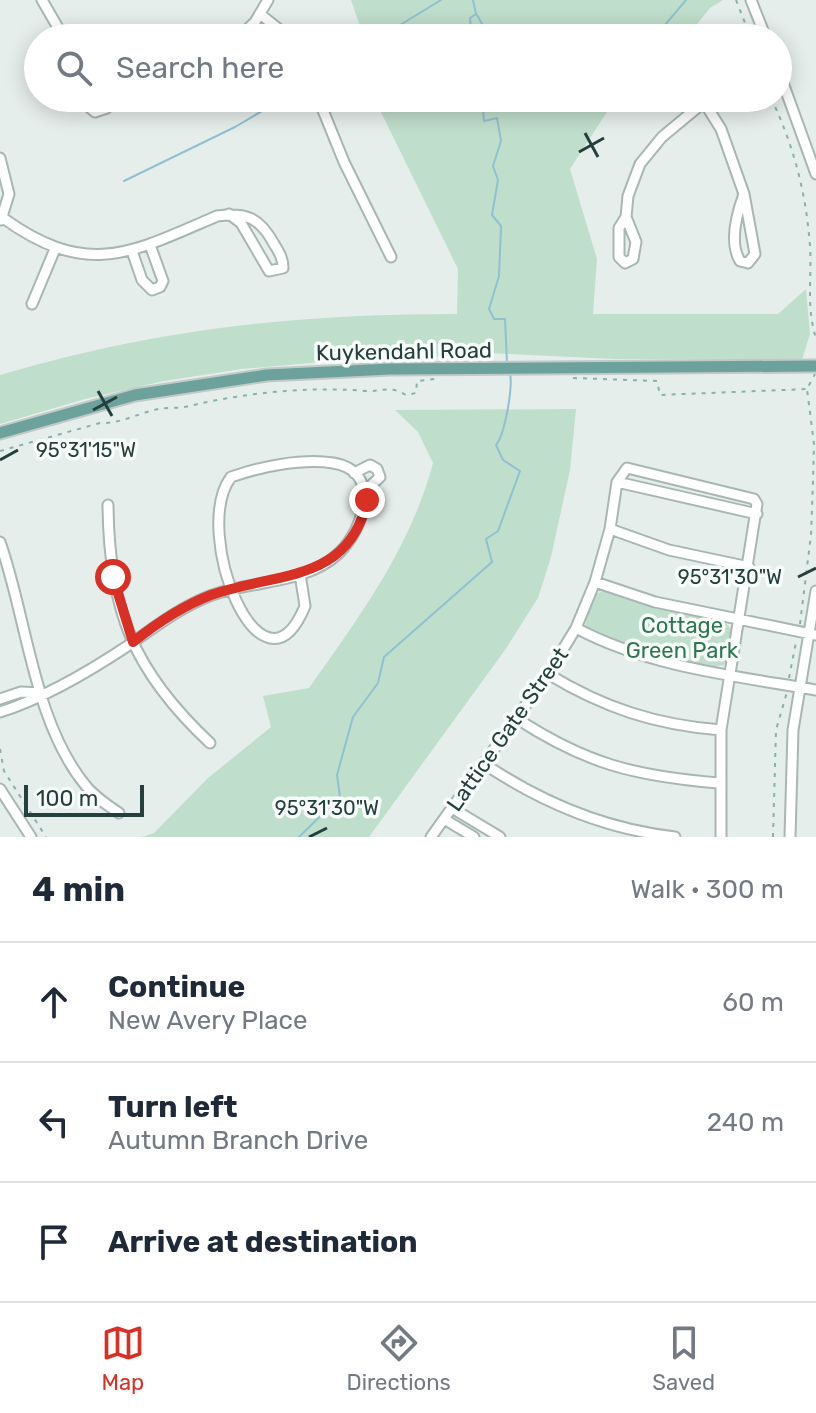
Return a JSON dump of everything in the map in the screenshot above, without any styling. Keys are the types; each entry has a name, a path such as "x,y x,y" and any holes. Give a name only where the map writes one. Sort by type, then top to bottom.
{"main road":[{"name":"Kuykendahl Road","path":"0,433 121,399 202,383 322,371 816,367"}],"street":[{"path":"42,0 56,24"},
{"path":"251,24 268,0"},
{"path":"751,0 760,24"},
{"path":"260,14 272,24"},
{"path":"792,109 816,174"},
{"path":"324,112 344,162 391,257"},
{"path":"626,217 631,185 646,154 693,112"},
{"path":"713,112 744,194 755,254 748,263 740,261 736,247 737,214 744,194"},
{"path":"0,158 8,183 1,219 55,249 89,255 132,251 229,214 253,217 264,225 283,260 283,268 269,271 241,223 229,214"},
{"path":"132,251 142,280 152,290 160,287 163,281 150,245"},
{"path":"32,304 55,249"},
{"path":"0,712 25,704 84,673 172,614 231,588 300,574 324,564 352,538 365,509 365,491 354,473 326,462 247,471 227,482 220,497 219,528 231,588 250,628 262,636 276,637 290,629 305,606 300,574"},
{"path":"354,473 370,465 377,469 380,477 365,491"},
{"path":"721,837 718,783 721,730 727,674 757,514 754,499 627,468 617,482 757,514"},
{"name":"Lattice Gate Street","path":"431,837 548,674 576,628 595,582 610,529 617,482"},
{"path":"108,505 109,558 133,642 164,698 210,743"},
{"path":"610,529 669,550 749,567"},
{"path":"0,542 55,731 79,777 94,794 119,813"},
{"path":"595,582 655,602 808,633"},
{"path":"790,837 794,686 816,591"},
{"path":"576,628 632,652 816,690"},
{"path":"548,674 596,702 634,716 665,724 721,730"},
{"path":"0,699 21,692 42,693"},
{"path":"516,718 578,754 629,772 718,783"},
{"path":"483,763 537,797 567,810 630,830 675,837"},
{"path":"0,789 31,837"},
{"path":"452,808 500,837"},
{"path":"444,819 474,837"}],"path":[{"path":"736,0 745,24"},
{"path":"778,112 803,183 810,247 811,322 816,338"},
{"path":"773,837 776,730 794,686 789,667 808,633 814,444 807,389 815,379 816,367"},
{"path":"565,377 657,381 660,395 807,389"},
{"path":"0,451 59,437 100,423 188,407 209,399 237,399 317,388 397,389 406,395 416,393 417,381 446,378"},
{"path":"0,749 4,771 46,837"}],"green space":[{"path":"351,0 723,0 710,8 697,24 359,24"},
{"path":"381,112 607,112 570,169 597,259 593,314 778,314 806,289 810,334 802,360 613,359 469,352 433,358 334,361 242,369 164,381 85,399 0,424 0,375 114,346 226,327 339,317 457,314 458,269"},
{"path":"576,409 570,470 551,557 538,598 505,650 369,837 142,837 154,833 208,778 271,727 263,696 309,688 381,581 411,524 433,463 418,432 395,410"},
{"name":"Cottage Green Park","path":"605,590 656,607 726,623 732,630 726,664 713,667 677,662 635,650 586,628 585,622 596,594"}],"waterway":[{"path":"402,24 441,0"},
{"path":"471,24 470,18 476,14 473,0"},
{"path":"666,24 686,0"},
{"path":"477,15 482,24"},
{"path":"124,181 260,112"},
{"path":"483,112 484,121 497,118 501,141 493,166 498,180 492,215 501,226 499,276 489,309 494,319 505,319 507,363"},
{"path":"299,837 340,797 337,775 353,717 378,683 384,657 492,562 486,539 498,531 520,471 503,460 496,445 508,410 510,373"}],"route":[{"path":"113,577 133,642 172,614 208,596 316,569 338,554 352,538 367,500"}]}
